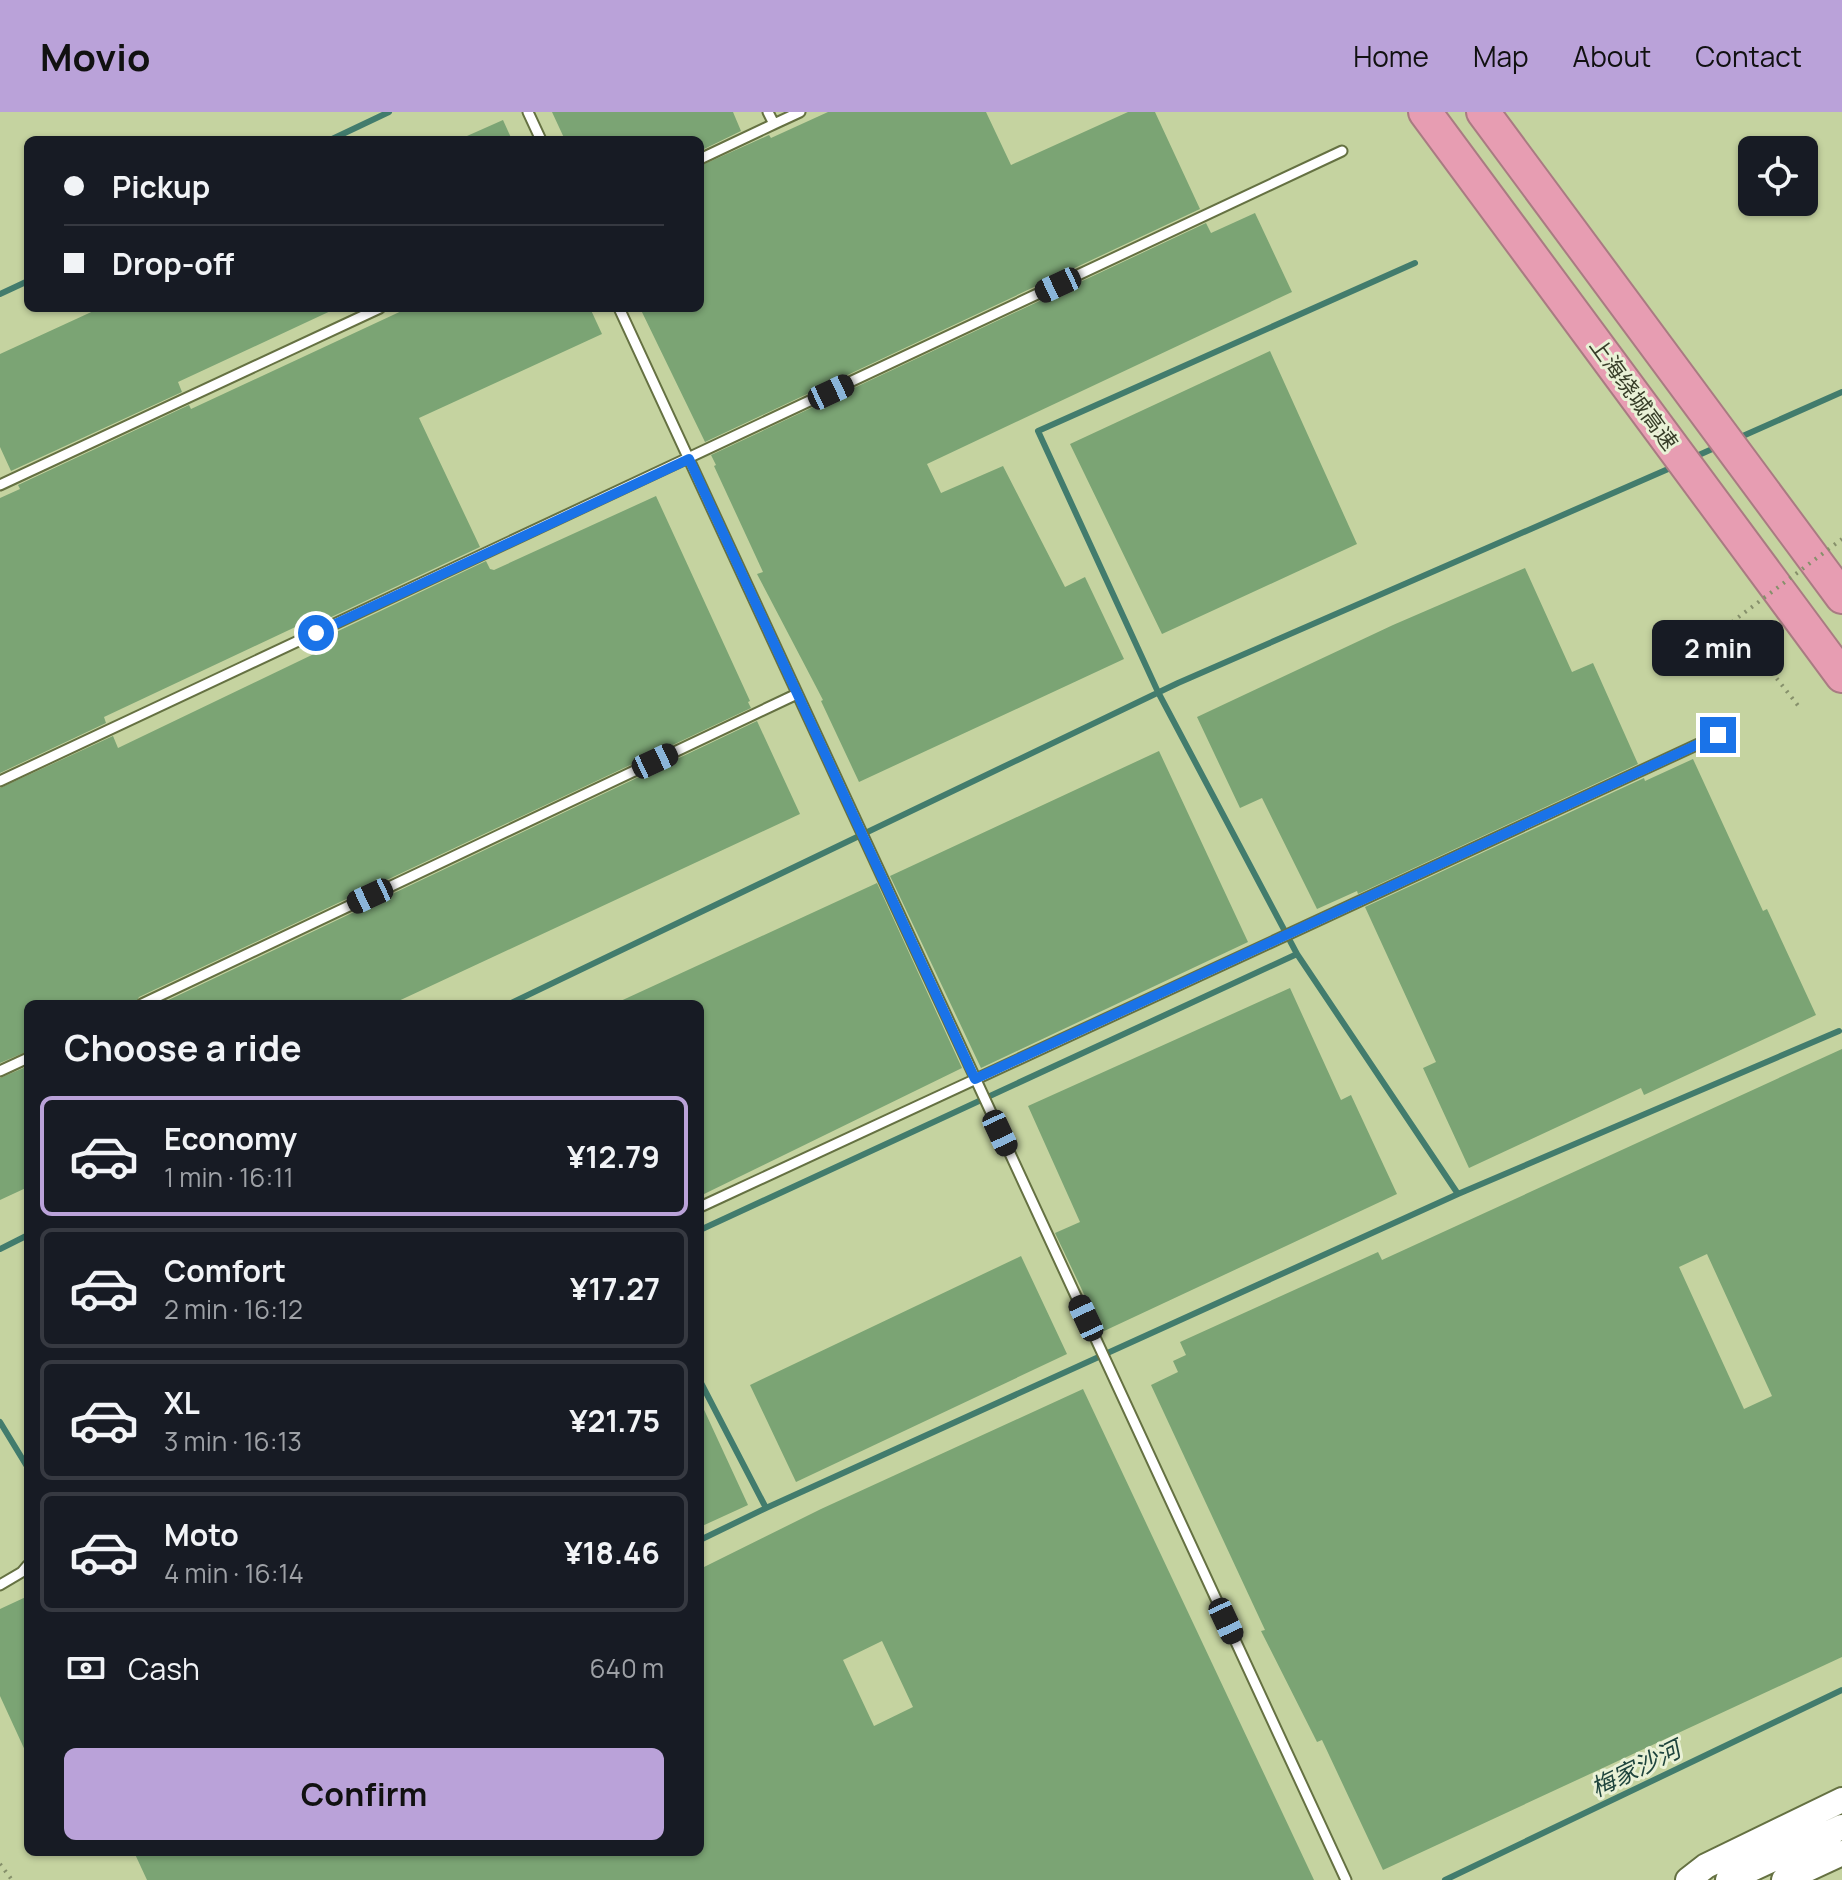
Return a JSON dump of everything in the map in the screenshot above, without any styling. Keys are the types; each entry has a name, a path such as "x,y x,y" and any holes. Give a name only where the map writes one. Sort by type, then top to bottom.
{"highway":[{"name":"上海绕城高速","path":"1425,112 1842,676"},
{"path":"1483,112 1842,597"}],"main road":[{"path":"1688,1880 1706,1866 1842,1800"},
{"path":"1782,1872 1842,1827"},
{"path":"1728,1880 1782,1872 1842,1853"}],"lane":[{"path":"528,112 539,136"},
{"path":"768,112 774,124"},
{"path":"704,157 800,112"},
{"path":"0,781 1342,151"},
{"path":"0,485 371,312"},
{"path":"621,312 1346,1880"},
{"path":"150,1000 797,694"},
{"path":"704,1205 1718,735"},
{"path":"0,1071 24,1060"},
{"path":"0,1585 24,1570"}],"path":[{"path":"1800,708 1732,622 1842,539"},
{"path":"0,1864 12,1880"}],"building":[{"path":"552,112 733,112 741,131 704,149 704,136 563,136"},
{"path":"828,112 986,112 1011,165 1128,112 1155,112 1200,209 705,442 642,312 704,312 704,164 769,135 771,138"},
{"path":"503,120 510,136 467,136"},
{"path":"1255,213 1292,292 927,464 941,493 1003,466 1065,587 1085,577 1124,659 859,782 823,700 757,574 763,572 711,455 1206,223 1211,233"},
{"path":"91,312 328,312 178,382 182,392 11,471 0,447 0,354"},
{"path":"399,312 592,312 602,334 419,418 480,547 308,628 306,622 104,717 106,723 0,773 0,498 20,489 18,485 189,405 191,409"},
{"path":"1270,351 1357,544 1162,634 1070,444"},
{"path":"656,496 751,708 137,1000 24,1000 24,1053 0,1063 0,788 113,736 118,748 318,652 315,642 486,561 494,570"},
{"path":"1525,568 1572,672 1593,663 1638,764 1358,894 1357,891 1317,909 1262,798 1240,808 1197,717 1393,625"},
{"path":"757,721 800,814 401,1000 168,1000"},
{"path":"1159,751 1248,942 981,1068 890,876"},
{"path":"1693,759 1763,911 1767,909 1816,1015 1644,1095 1641,1088 1469,1168 1423,1068 1436,1062 1365,907 1644,778 1645,781"},
{"path":"877,883 962,1068 704,1194 704,1000 623,1000"},
{"path":"1290,988 1341,1100 1351,1095 1397,1194 1102,1332 1055,1233 1080,1222 1028,1106"},
{"path":"1842,1049 1842,1657 1383,1870 1322,1740 1317,1742 1261,1631 1265,1630 1151,1385 1178,1372 1173,1361 1186,1355 1180,1342 1378,1252 1382,1260","holes":["1707,1254 1772,1396 1744,1409 1679,1267"]},
{"path":"24,1068 24,1189 0,1200 0,1078"},
{"path":"1021,1256 1067,1354 796,1482 750,1385"},
{"path":"1083,1389 1314,1880 147,1880 136,1856 704,1856 704,1567 821,1509","holes":["882,1641 913,1707 874,1726 843,1660"]},
{"path":"704,1410 748,1505 704,1525"},
{"path":"24,1598 24,1748 0,1696 0,1609"}],"waterway":[{"path":"338,136 389,112"},
{"path":"1415,263 1038,431 1158,692 1297,954 1458,1194 1839,1031"},
{"path":"0,294 24,283"},
{"path":"1736,439 1842,392"},
{"path":"1692,458 1719,446"},
{"path":"517,1000 1178,683 1675,466"},
{"path":"704,1228 1297,954"},
{"path":"704,1389 766,1508 1458,1194"},
{"path":"0,1249 24,1237"},
{"path":"0,1422 24,1461"},
{"path":"704,1538 766,1508"},
{"name":"梅家沙河","path":"1445,1880 1842,1690"}],"route":[{"path":"316,633 689,459 975,1079 1718,735"}]}
